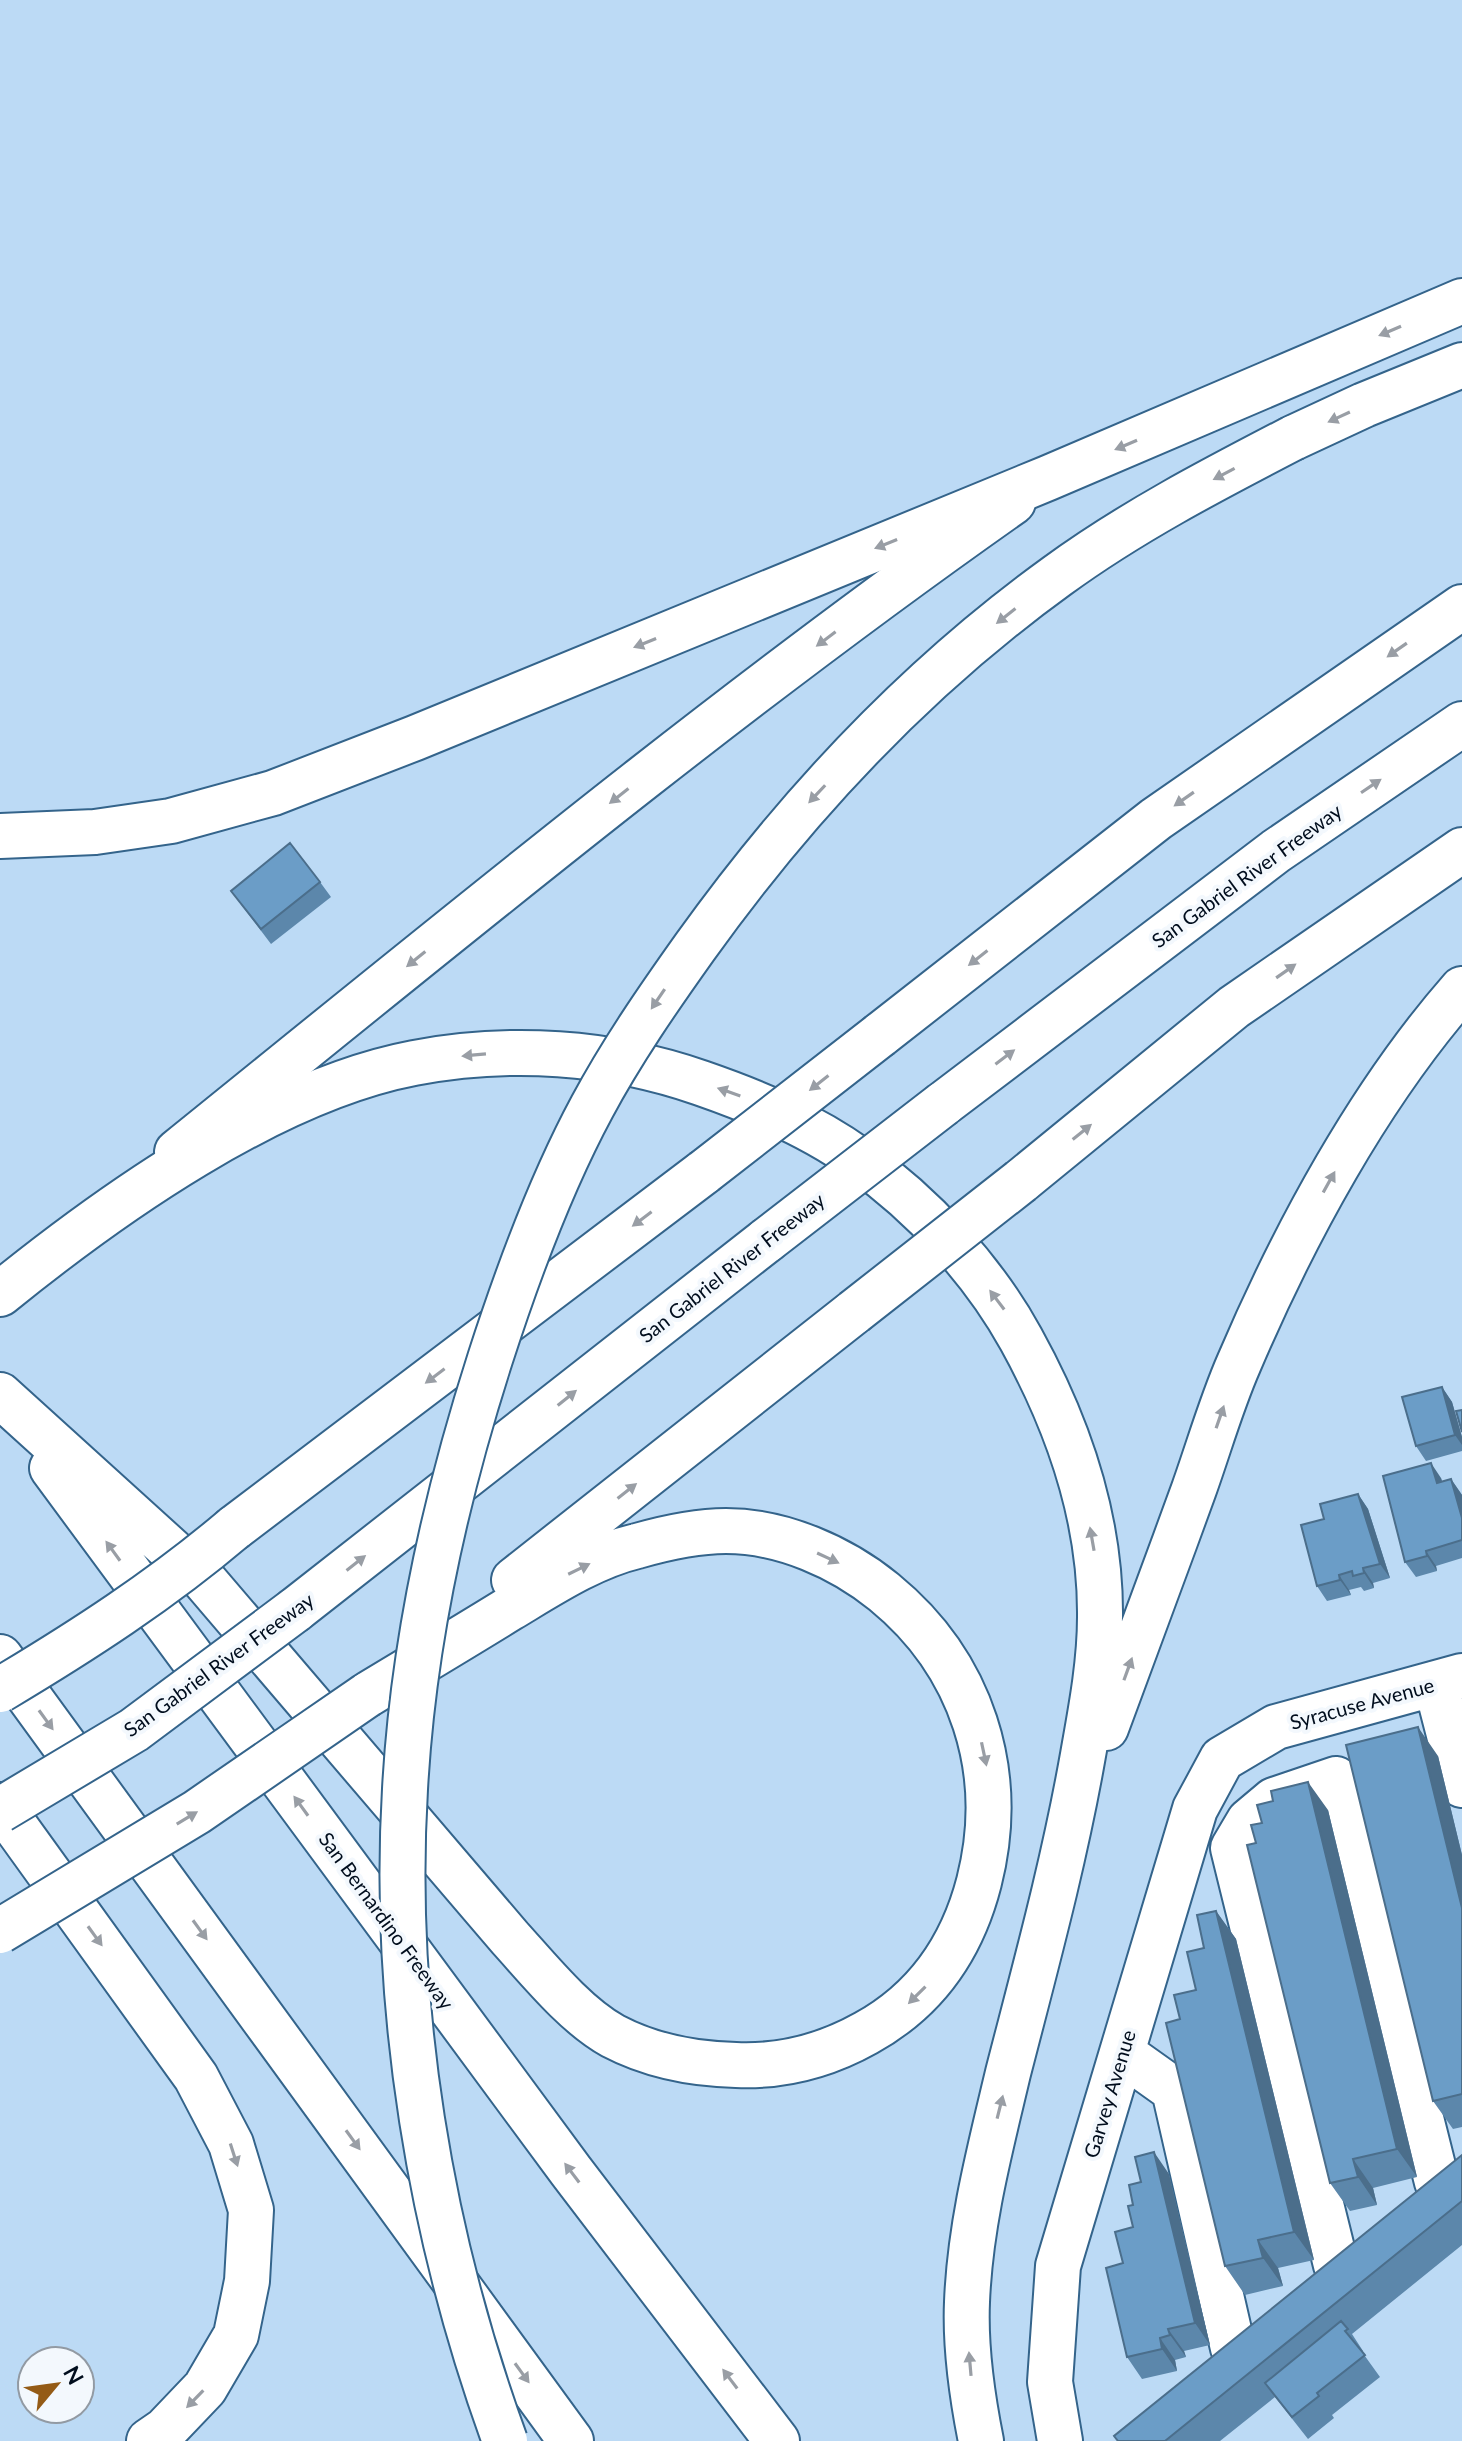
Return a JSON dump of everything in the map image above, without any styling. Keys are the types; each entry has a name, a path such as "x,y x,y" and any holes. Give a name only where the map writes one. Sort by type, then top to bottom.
{"main road":[{"path":"0,836 95,832 156,823 273,793 1048,478 1462,301"},
{"path":"505,2441 466,2318 437,2207 423,2127 407,1957 405,1788 424,1626 439,1542 459,1460 506,1311 590,1111 663,992 733,894 796,816 872,734 986,631 1059,575 1129,528 1293,438 1462,365"},
{"path":"0,1294 664,761 918,570 1048,478"},
{"path":"0,1690 79,1643 178,1575 234,1528 704,1172 1156,819 1462,607"},
{"name":"San Gabriel River Freeway","path":"0,1808 134,1730 295,1610 767,1240 1276,851 1462,724"},
{"path":"0,1931 197,1812 367,1695 1021,1181 1234,1007 1462,850"},
{"path":"1072,1821 1238,1365 1283,1268 1331,1176 1442,1012 1462,989"},
{"path":"45,1258 118,1205 261,1119 344,1084 411,1063 489,1054 546,1053 599,1059 686,1077 752,1100 858,1159 917,1209 971,1266 1004,1309 1064,1426 1081,1479 1095,1549 1100,1616 1093,1700 1072,1821 982,2178 972,2246 966,2306 970,2368 981,2441"},
{"path":"0,1396 204,1580 558,1992 610,2034 646,2051 701,2064 760,2066 810,2058 847,2044 891,2019 922,1992 952,1952 971,1911 983,1865 989,1824 988,1778 979,1731 960,1685 935,1644 909,1613 870,1581 831,1557 777,1538 727,1531 633,1546 576,1570 367,1695"},
{"name":"San Bernardino Freeway","path":"0,1396 561,2158 777,2441"},
{"path":"0,1657 571,2441"},
{"path":"1449,1680 1462,1785"},
{"name":"Syracuse Avenue","path":"1222,1759 1276,1727 1449,1680"},
{"name":"Garvey Avenue","path":"1060,2441 1050,2382 1058,2266 1195,1809 1222,1759"},
{"path":"1336,2265 1233,1848 1249,1821 1274,1800 1336,1779 1450,2172 1404,2210"},
{"path":"0,1808 196,2077 231,2144 251,2210 247,2281 236,2335 205,2388 165,2430 149,2441"},
{"path":"1122,2053 1174,2090 1218,2361 1267,2321"},
{"path":"1302,2293 1370,2237"}],"building":[{"path":"290,843 320,882 261,929 231,891"},
{"path":"1442,1387 1455,1435 1416,1446 1402,1397"},
{"path":"1462,1410 1462,1432 1456,1411"},
{"path":"1431,1463 1437,1483 1451,1479 1462,1518 1462,1540 1426,1551 1427,1556 1405,1562 1383,1476"},
{"path":"1358,1494 1380,1564 1363,1568 1364,1573 1353,1576 1352,1571 1339,1575 1340,1580 1317,1586 1301,1525 1324,1519 1320,1504"},
{"path":"1418,1727 1462,1908 1462,2094 1433,2101 1346,1745"},
{"path":"1308,1782 1397,2149 1353,2159 1358,2177 1330,2183 1247,1845 1256,1843 1251,1825 1262,1823 1257,1805 1273,1801 1271,1791"},
{"path":"1216,1911 1294,2232 1258,2240 1263,2258 1225,2266 1166,2023 1180,2019 1174,1995 1196,1990 1187,1952 1204,1948 1197,1915"},
{"path":"1154,2152 1195,2323 1168,2329 1170,2335 1160,2338 1162,2349 1127,2357 1106,2268 1123,2263 1115,2232 1133,2227 1128,2206 1133,2205 1129,2185 1141,2182 1135,2157"},
{"path":"1462,2155 1462,2201 1165,2441 1118,2441 1114,2436"},
{"path":"1341,2321 1348,2329 1345,2331 1365,2355 1292,2417 1265,2383"}]}
